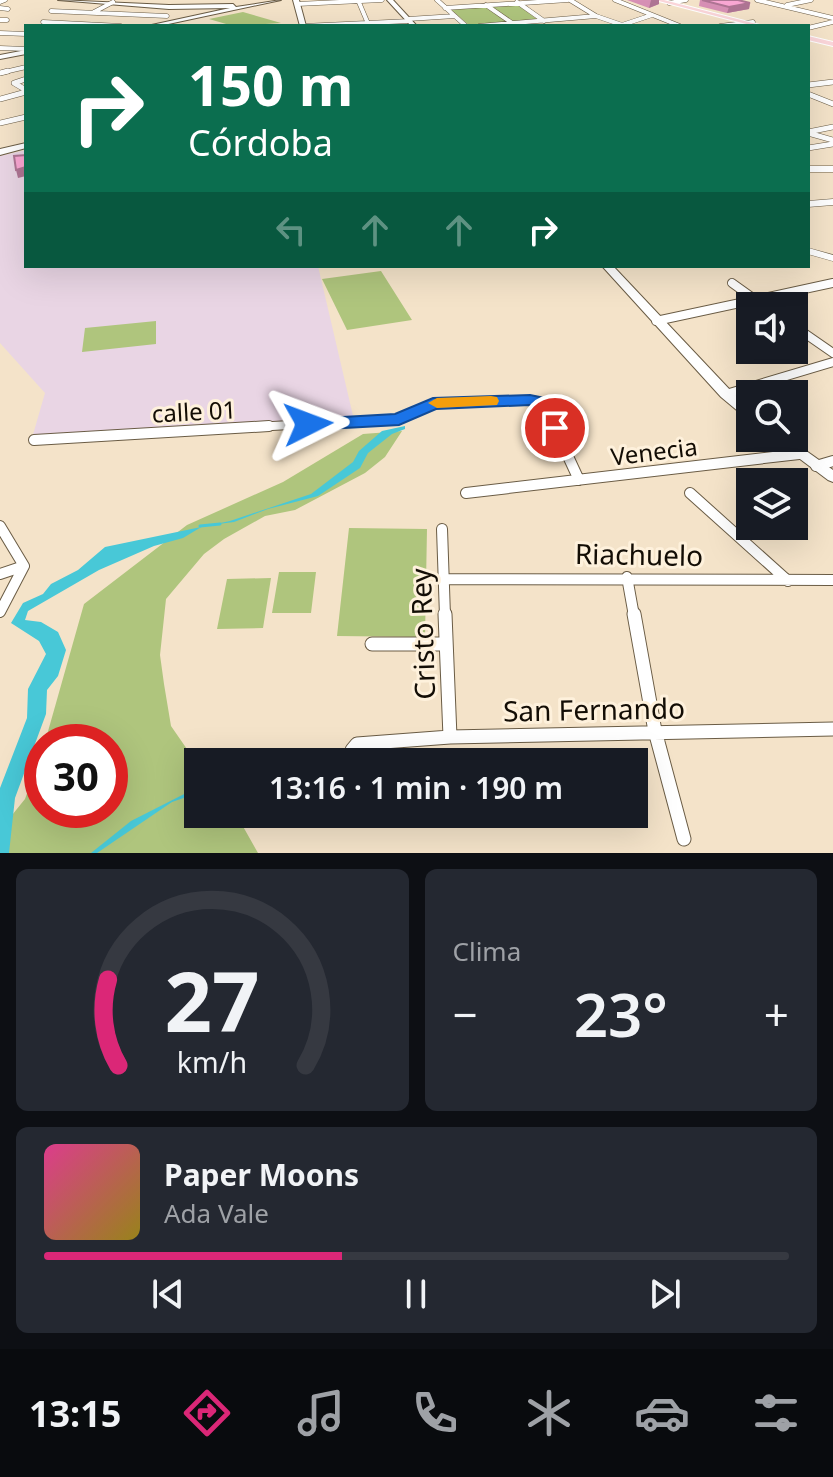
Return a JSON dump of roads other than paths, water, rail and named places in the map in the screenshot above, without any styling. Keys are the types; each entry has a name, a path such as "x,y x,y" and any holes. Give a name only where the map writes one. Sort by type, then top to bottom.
{"main road":[{"path":"658,0 760,24"},
{"path":"751,22 756,24"},
{"path":"810,37 833,43"}],"street":[{"path":"61,0 233,5"},
{"path":"155,24 233,5 278,0"},
{"path":"302,24 296,2 382,0"},
{"path":"390,0 411,22"},
{"path":"437,0 464,24"},
{"path":"445,8 569,0 596,16 618,24"},
{"path":"615,0 675,24"},
{"path":"670,2 686,0"},
{"path":"757,0 833,20"},
{"path":"781,6 811,0"},
{"path":"358,1 368,24 455,16"},
{"path":"70,24 113,2"},
{"path":"516,2 547,24"},
{"path":"166,19 169,4"},
{"path":"486,5 512,23"},
{"path":"0,8 8,9"},
{"path":"51,11 166,19"},
{"path":"629,24 652,15"},
{"path":"501,24 596,16"},
{"path":"0,20 7,20"},
{"path":"810,27 833,20"},
{"path":"43,22 60,24"},
{"path":"736,24 751,22"},
{"path":"0,33 24,34"},
{"path":"0,48 24,49"},
{"path":"0,57 24,49"},
{"path":"1,73 24,67"},
{"path":"24,80 14,83 24,91"},
{"path":"810,85 833,82"},
{"path":"0,99 24,93"},
{"path":"810,95 833,104"},
{"path":"0,123 24,117"},
{"path":"810,131 833,126"},
{"path":"810,132 833,142"},
{"path":"810,148 833,142"},
{"path":"2,150 24,145"},
{"path":"810,162 818,168"},
{"path":"810,169 833,169"},
{"path":"810,204 833,202"},
{"path":"810,252 833,258"},
{"path":"609,268 736,402"},
{"path":"732,283 744,292"},
{"path":"792,292 833,283"},
{"path":"656,321 736,304"},
{"path":"808,336 833,353"},
{"path":"726,394 833,362"},
{"name":"calle 01","path":"34,440 399,419 433,404 446,402 543,402 579,480"},
{"path":"796,452 833,477"},
{"name":"Venecia","path":"466,493 799,454"},
{"path":"816,466 833,461"},
{"path":"690,493 788,581"},
{"path":"0,526 24,566"},
{"name":"Cristo Rey","path":"442,529 450,737"},
{"path":"0,574 24,566"},
{"path":"0,612 24,566"},
{"path":"627,577 655,731 684,839"},
{"name":"Riachuelo","path":"444,579 627,577 833,580"},
{"path":"372,644 446,644"},
{"name":"San Fernando","path":"354,748 357,744 450,737 833,730"}],"water":[{"path":"405,426 405,429 392,434 368,453 360,468 318,496 234,522 211,525 311,494 353,462 359,451 382,431"},
{"path":"201,527 183,538 154,546 99,570 28,611 25,620 41,622 58,632 66,650 58,676 47,690 42,724 25,724 28,689 46,654 39,641 11,623 23,603 43,594 51,584 78,570 105,547"},
{"path":"24,726 24,774 15,798 9,853 0,853 0,788"},
{"path":"184,794 184,798 172,802 97,853 91,853 122,828 128,828 131,821"}],"waterway":[{"path":"200,526 220,524"}]}
